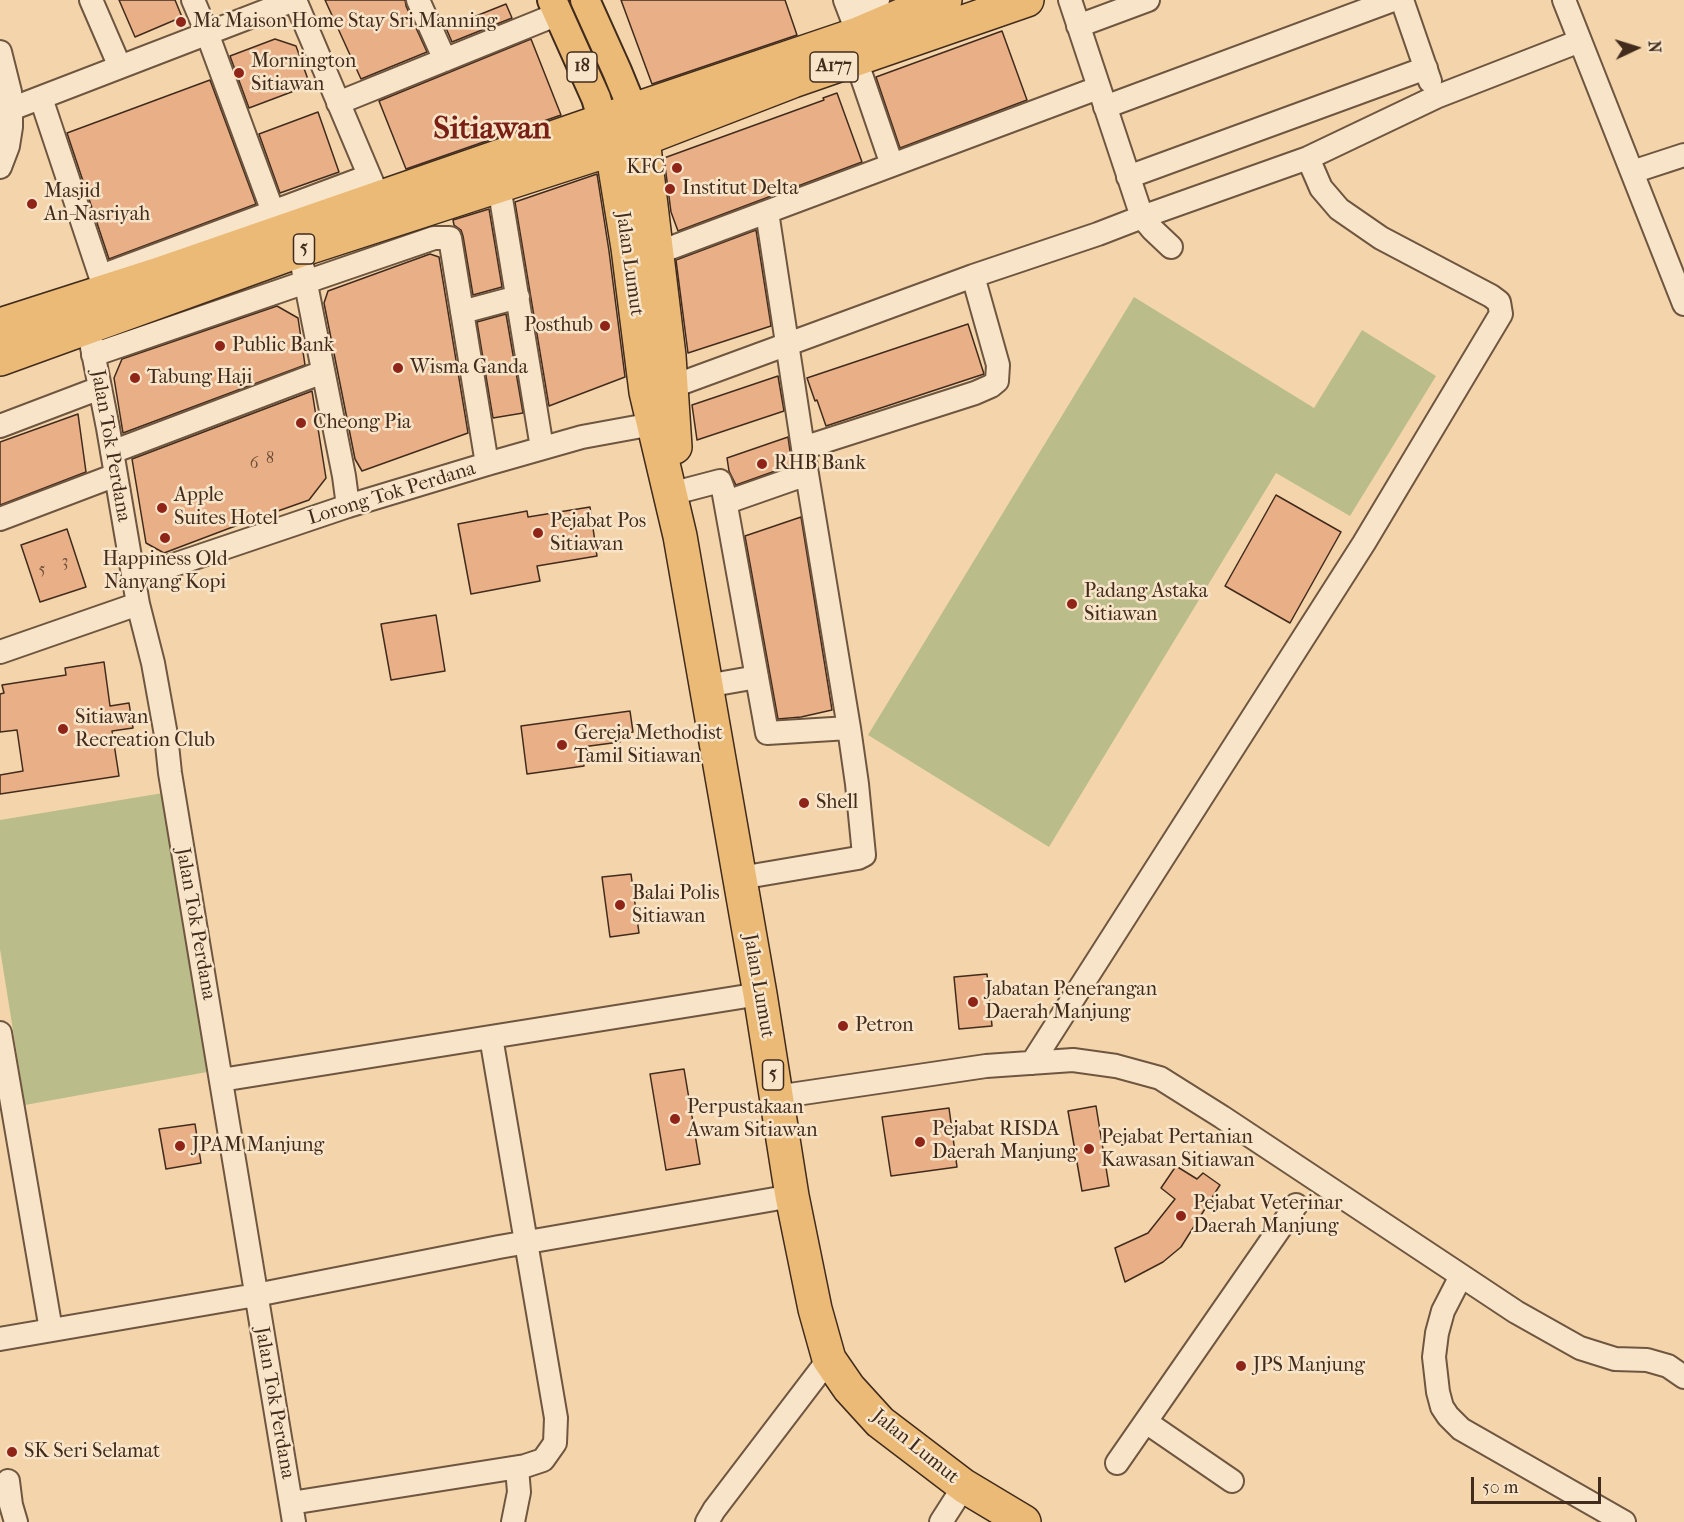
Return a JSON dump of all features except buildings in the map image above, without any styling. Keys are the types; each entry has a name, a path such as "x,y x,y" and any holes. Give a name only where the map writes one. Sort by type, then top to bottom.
{"highway":[{"name":"A177","path":"638,124 792,81 852,26 907,13 945,0"},
{"name":"A177","path":"852,26 1027,0"},
{"name":"5","path":"0,359 91,341 298,251 500,186 607,135 638,124"},
{"name":"Jalan Lumut","path":"638,124 657,253 671,387 680,536"},
{"name":"5","path":"1,322 374,187 607,135"},
{"name":"Jalan Lumut","path":"607,135 628,248 646,392 680,536 760,994 792,1196 815,1309 830,1359 849,1388 880,1422 964,1486 1024,1522"}],"main road":[{"name":"Jalan Lumut","path":"590,2 638,124"},
{"name":"Jalan Lumut","path":"555,7 596,98 607,135"}],"street":[{"path":"91,0 120,68"},
{"path":"193,0 273,212"},
{"path":"11,109 294,0 374,187 273,212 103,284 41,98"},
{"path":"418,0 445,60"},
{"path":"878,0 852,26 892,165"},
{"path":"1070,0 1142,216 1171,247"},
{"path":"1078,26 1148,0"},
{"path":"657,253 892,165 1393,0"},
{"path":"1402,0 1436,97"},
{"path":"1564,0 1684,303"},
{"path":"338,103 445,60 555,7"},
{"path":"671,387 973,276 1098,234 1142,216 1308,158 1436,97 1580,41"},
{"path":"0,51 10,92 11,109 8,146 0,167"},
{"path":"1128,177 1426,68"},
{"path":"1632,172 1684,155"},
{"path":"1032,1063 1364,543 1501,314 1499,302 1491,296 1381,238 1339,209 1322,188 1308,158"},
{"path":"500,186 542,448"},
{"path":"740,878 858,858 864,855 849,728 767,212"},
{"path":"91,341 306,283 434,238 450,238 487,464"},
{"path":"298,251 348,506"},
{"path":"803,448 975,393 997,381 998,365 973,276"},
{"path":"462,312 518,297"},
{"name":"Jalan Tok Perdana","path":"91,341 138,604 153,663 166,735 170,773 292,1512"},
{"path":"112,452 323,372"},
{"path":"0,426 100,388"},
{"name":"Lorong Tok Perdana","path":"135,578 348,506 487,464 582,437 653,424"},
{"path":"727,502 807,474"},
{"path":"0,519 116,475"},
{"path":"678,492 720,481 727,502 767,733 849,728"},
{"path":"0,652 138,604"},
{"path":"706,686 757,676"},
{"path":"221,1080 760,994"},
{"path":"0,1033 51,1330"},
{"path":"292,1512 517,1468 543,1460 555,1443 556,1418 491,1037"},
{"path":"776,1097 986,1066 1073,1060 1116,1066 1160,1078 1516,1312 1580,1348 1616,1359 1647,1359 1668,1366 1684,1377"},
{"path":"0,1339 256,1295 526,1242 792,1196"},
{"path":"1117,1462 1296,1205"},
{"path":"1461,1276 1443,1311 1437,1333 1434,1357 1435,1376 1442,1407 1461,1429 1624,1522"},
{"path":"707,1522 830,1359"},
{"path":"1146,1422 1232,1481"},
{"path":"513,1522 519,1492 517,1468"},
{"path":"8,1481 16,1522"},
{"path":"941,1522 964,1486"}],"green space":[{"name":"Padang Astaka Sitiawan","path":"1134,297 1314,408 1362,330 1436,376 1350,516 1276,473 1049,847 868,735"},
{"path":"163,793 207,1072 25,1105 0,949 0,820"}],"place":[{"name":"Ma Maison Home Stay Sri Manning","path":"181,22"},
{"name":"Mornington Sitiawan","path":"239,73"},
{"name":"KFC","path":"677,168"},
{"name":"Institut Delta","path":"670,189"},
{"name":"Masjid An-Nasriyah","path":"32,204"},
{"name":"Posthub","path":"605,326"},
{"name":"Public Bank","path":"220,346"},
{"name":"Wisma Ganda","path":"398,368"},
{"name":"Tabung Haji","path":"135,378"},
{"name":"Cheong Pia","path":"301,423"},
{"name":"RHB Bank","path":"762,464"},
{"name":"Apple Suites Hotel","path":"162,508"},
{"name":"Pejabat Pos Sitiawan","path":"538,533"},
{"name":"Happiness Old Nanyang Kopi","path":"165,538"},
{"name":"Padang Astaka Sitiawan","path":"1072,604"},
{"name":"Sitiawan Recreation Club","path":"63,729"},
{"name":"Gereja Methodist Tamil Sitiawan","path":"562,745"},
{"name":"Shell","path":"804,803"},
{"name":"Balai Polis Sitiawan","path":"620,905"},
{"name":"Jabatan Penerangan Daerah Manjung","path":"973,1002"},
{"name":"Petron","path":"843,1026"},
{"name":"Perpustakaan Awam Sitiawan","path":"675,1119"},
{"name":"Pejabat RISDA Daerah Manjung","path":"920,1142"},
{"name":"JPAM Manjung","path":"180,1146"},
{"name":"Pejabat Pertanian Kawasan Sitiawan","path":"1089,1149"},
{"name":"Pejabat Veterinar Daerah Manjung","path":"1181,1216"},
{"name":"JPS Manjung","path":"1241,1366"},
{"name":"SK Seri Selamat","path":"12,1452"}],"district":[{"name":"Sitiawan","path":"492,130"}]}
